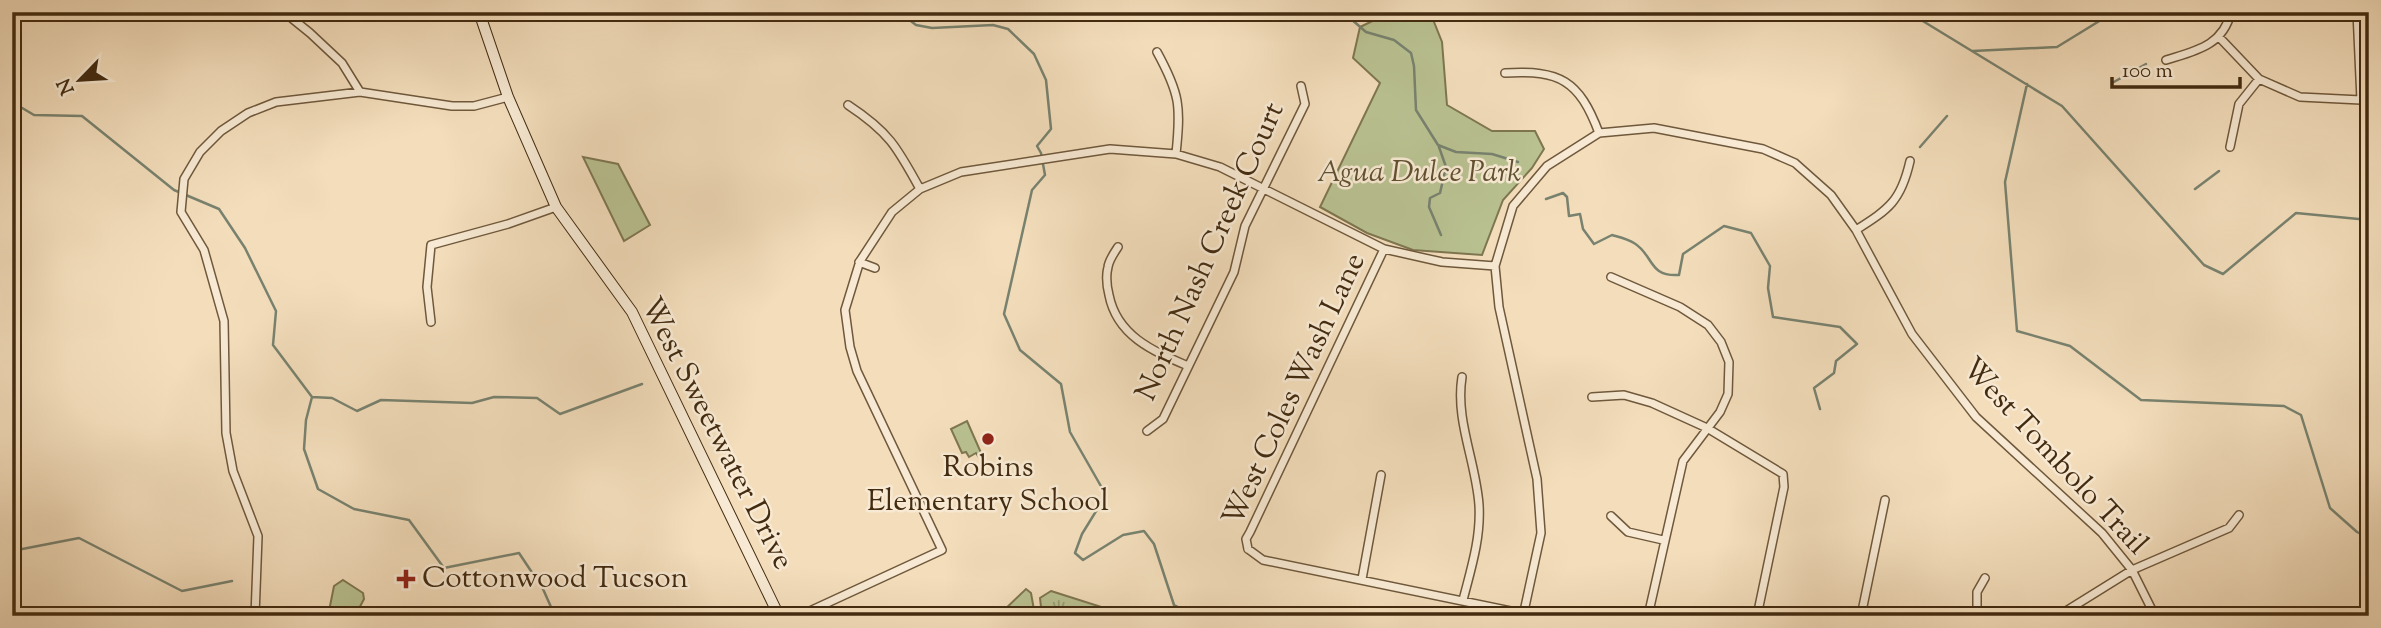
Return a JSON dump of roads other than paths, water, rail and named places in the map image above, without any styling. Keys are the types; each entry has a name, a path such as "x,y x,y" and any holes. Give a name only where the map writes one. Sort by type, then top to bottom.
{"street":[{"path":"284,12 342,63 360,92"},
{"name":"West Sweetwater Drive","path":"479,12 508,97 556,207 632,312 779,616"},
{"path":"2166,60 2197,51 2220,37 2231,12"},
{"path":"2220,37 2259,79 2300,97 2365,99 2357,12"},
{"path":"1157,52 1174,84 1180,116 1175,154"},
{"path":"1505,73 1536,71 1554,75 1573,87 1590,108 1599,133"},
{"path":"2230,147 2239,104 2259,79"},
{"name":"North Nash Creek Court","path":"1147,430 1163,419 1234,272 1245,226 1305,104 1301,86"},
{"path":"254,616 258,536 233,471 226,432 224,321 204,250 181,212 184,179 200,152 221,131 248,113 276,102 360,92 452,106 474,106 508,97"},
{"path":"848,106 874,122 894,142 920,189"},
{"name":"West Tombolo Trail","path":"1495,266 1513,206 1547,166 1599,133 1654,128 1763,149 1795,163 1831,195 1856,230 1912,334 1976,417 2102,533 2132,570 2155,616"},
{"path":"799,616 942,551 857,371 850,347 845,310 859,262 892,212 920,189 961,172 1110,149 1175,154 1220,167 1384,249 1443,262 1495,266 1499,307 1537,479 1541,533 1523,615"},
{"path":"1856,230 1889,209 1905,183 1910,161"},
{"path":"431,322 427,287 431,245 508,224 556,207"},
{"path":"1118,247 1107,267 1107,289 1119,321 1132,337 1150,349 1188,366"},
{"name":"West Coles Wash Lane","path":"1362,579 1263,560 1245,551 1246,539 1384,249"},
{"path":"859,262 875,268"},
{"path":"1611,277 1680,307 1708,325 1721,342 1729,362 1728,394 1720,412 1683,461 1648,616"},
{"path":"1462,377 1459,396 1479,506 1478,546 1463,600"},
{"path":"1592,397 1624,395 1652,403 1707,428 1783,474 1784,487 1757,616"},
{"path":"1381,475 1362,579 1535,616"},
{"path":"1861,616 1885,500"},
{"path":"2058,616 2132,570 2229,528 2239,515"},
{"path":"1611,516 1628,532 1664,540"},
{"path":"1978,616 1977,592 1985,578"}],"waterway":[{"path":"899,12 916,25 932,28 993,25 1008,29 1034,54 1046,80 1051,129 1037,146 1045,175 1032,190 1004,314 1020,350 1061,384 1070,432 1106,495 1082,534 1075,553 1083,560 1123,535 1144,531 1154,544 1174,605 1196,616"},
{"path":"1343,12 1366,32 1394,40 1411,53 1416,110 1438,145 1456,152 1492,154 1518,162"},
{"path":"1908,12 2062,106 2204,265 2223,274 2296,213 2369,220"},
{"path":"1973,51 2057,47 2114,12"},
{"path":"2112,83 2146,64"},
{"path":"2027,84 2005,182 2017,331 2070,346 2141,400 2284,406 2301,415 2330,508 2357,532 2369,538"},
{"path":"12,102 34,115 82,116 174,190 219,209 245,248 276,311 273,345 312,397 332,398 357,411 381,400 472,403 494,397 537,398 560,414 642,384"},
{"path":"1920,147 1947,116"},
{"path":"1439,147 1446,167 1440,193 1430,198 1429,207 1441,235"},
{"path":"2195,189 2219,171"},
{"path":"1546,199 1563,193 1567,197 1569,216 1580,214 1583,229 1594,244 1612,235 1629,240 1640,248 1656,269 1669,275 1679,275 1683,254 1724,226 1751,233 1770,266 1768,288 1773,317 1840,327 1857,344 1836,361 1834,373 1814,388 1820,409"},
{"path":"312,397 306,420 304,449 318,489 354,509 409,520 444,568 519,553 543,589 555,616"},
{"path":"12,551 79,538 182,591 232,581"}],"place":[{"name":"Robins Elementary School","path":"988,439"},
{"name":"Cottonwood Tucson","path":"406,579"}],"park label":[{"name":"Agua Dulce Park","path":"1419,173"}]}
